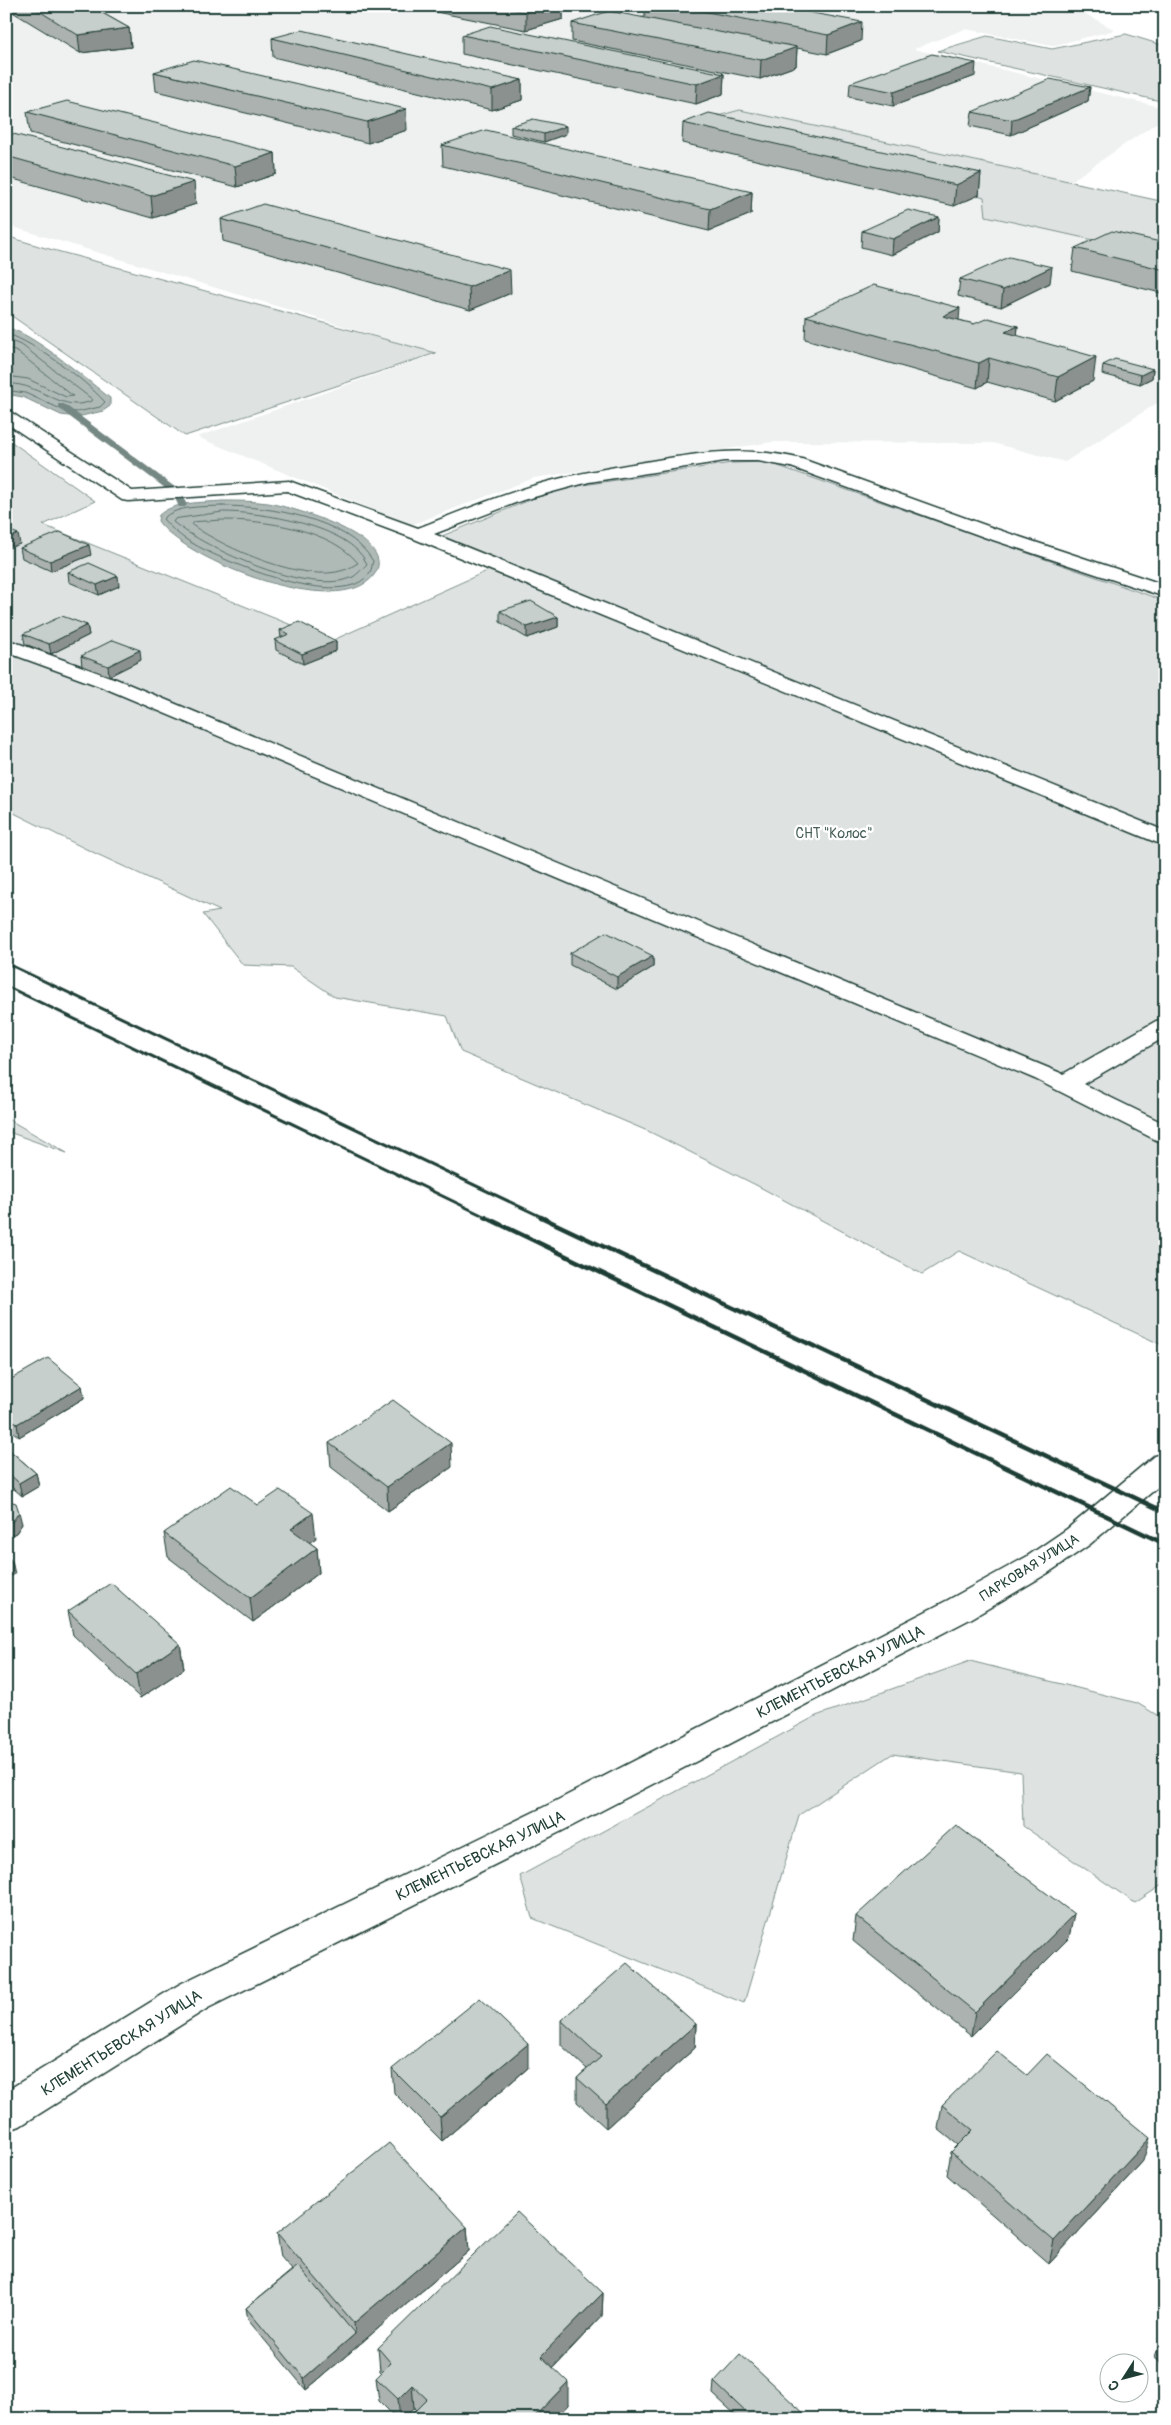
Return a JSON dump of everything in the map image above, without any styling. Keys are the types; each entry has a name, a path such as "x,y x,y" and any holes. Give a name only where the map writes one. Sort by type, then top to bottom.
{"street":[{"path":"6,416 128,496 289,486 418,534 1165,839"},
{"path":"418,534 503,501 552,485 685,461 744,454 769,456 796,464 990,533 1165,591"},
{"path":"6,645 127,691 1035,1070 1165,1134"},
{"path":"1064,1084 1165,1026"},
{"name":"ПАРКОВАЯ УЛИЦА","path":"960,1609 1037,1565 1078,1537 1165,1464"},
{"name":"КЛЕМЕНТЬЕВСКАЯ УЛИЦА","path":"6,2113 194,1996 557,1817 960,1609"}],"shaded area":[{"path":"6,6 1071,6 1115,30 1052,46 965,29 914,49 1165,108 1165,117 1071,181 1017,223 1165,254 1165,398 1065,462 993,443 773,442 534,478 411,525 197,437 436,354 6,225"}],"green space":[{"path":"1126,34 1165,46 1165,102 937,51 987,36 1052,49"},
{"path":"740,110 1165,202 1165,256 986,216 984,197 920,178 692,123"},
{"path":"6,236 436,353 185,436 6,312"},
{"name":"СНТ \"Колос\"","path":"6,438 95,501 43,525 331,641 507,562 442,536 532,499 569,487 732,463 767,462 1165,601 1165,1343 1162,1345 959,1251 922,1274 756,1185 650,1132 461,1052 447,1016 335,997 291,967 243,965 203,914 220,911 86,849 6,809"},
{"path":"6,1118 67,1153 6,1131"},
{"path":"970,1661 1137,1703 1165,1720 1165,1883 1135,1903 1023,1826 1021,1772 892,1754 799,1815 744,2003 532,1918 520,1876 816,1716"}],"water":[{"path":"6,328 29,337 59,358 110,398 110,406 103,411 77,417 61,415 23,397 6,394"},
{"path":"222,501 268,503 319,518 340,527 358,537 372,549 378,561 374,575 356,588 329,592 297,589 229,568 173,536 158,521 159,515 173,507"}],"building":[{"path":"31,6 90,6 129,28 78,35"},
{"path":"496,6 544,6 526,12"},
{"path":"676,6 774,6 862,22 828,35"},
{"path":"609,11 797,47 761,60 572,23"},
{"path":"490,26 724,74 697,84 462,35"},
{"path":"302,30 522,80 492,90 272,38"},
{"path":"932,54 976,63 894,92 850,83"},
{"path":"194,60 406,109 367,122 154,72"},
{"path":"1050,79 1090,87 1012,120 972,112"},
{"path":"67,101 275,153 235,166 27,112"},
{"path":"709,113 981,173 956,185 683,123"},
{"path":"533,119 566,126 544,134 511,126"},
{"path":"486,130 752,192 710,209 442,145"},
{"path":"6,132 194,182 151,196 6,156"},
{"path":"263,204 510,270 469,287 221,219"},
{"path":"908,210 939,217 893,239 862,231"},
{"path":"1112,231 1165,243 1165,270 1075,248"},
{"path":"1009,257 1052,267 1003,290 960,279"},
{"path":"874,285 960,308 943,316 974,324 988,318 1018,326 1005,332 1096,357 1058,377 989,358 979,363 806,316"},
{"path":"1115,359 1153,369 1141,375 1103,365"},
{"path":"6,529 18,534 6,539"},
{"path":"60,532 89,545 50,561 20,548"},
{"path":"89,563 118,576 97,585 68,572"},
{"path":"531,601 558,617 527,627 500,611"},
{"path":"62,616 87,625 49,644 23,634"},
{"path":"299,622 336,641 302,654 275,640 289,634 280,630"},
{"path":"113,640 140,650 108,666 81,656"},
{"path":"606,932 653,956 617,977 570,953"},
{"path":"48,1358 82,1386 17,1424 6,1415 6,1382"},
{"path":"393,1400 451,1443 387,1487 329,1443"},
{"path":"6,1447 36,1473 19,1483 6,1471"},
{"path":"231,1486 258,1505 280,1490 313,1513 291,1529 317,1548 250,1598 164,1533"},
{"path":"6,1500 16,1503 19,1512 13,1521 6,1523"},
{"path":"6,1555 12,1561 6,1565"},
{"path":"111,1583 180,1644 136,1674 68,1611"},
{"path":"956,1825 1074,1914 975,2012 856,1916"},
{"path":"627,1963 696,2024 606,2104 577,2078 601,2057 561,2020"},
{"path":"480,1998 528,2044 440,2117 392,2069"},
{"path":"997,2051 1027,2075 1047,2054 1150,2138 1054,2241 951,2152 973,2130 942,2105"},
{"path":"389,2143 467,2227 354,2323 277,2233"},
{"path":"517,2212 603,2293 541,2356 568,2382 532,2419 407,2419 427,2399 412,2385 398,2399 376,2378 391,2363 378,2348"},
{"path":"298,2266 355,2334 304,2378 246,2308"},
{"path":"1165,2339 1165,2350 1159,2345"},
{"path":"740,2354 810,2419 753,2419 714,2382"}],"waterway":[{"path":"61,406 177,493 182,505"}],"railway":[{"path":"6,963 544,1218"},
{"path":"6,986 488,1218"},
{"path":"485,1217 1165,1544"},
{"path":"541,1217 1165,1512"}]}
